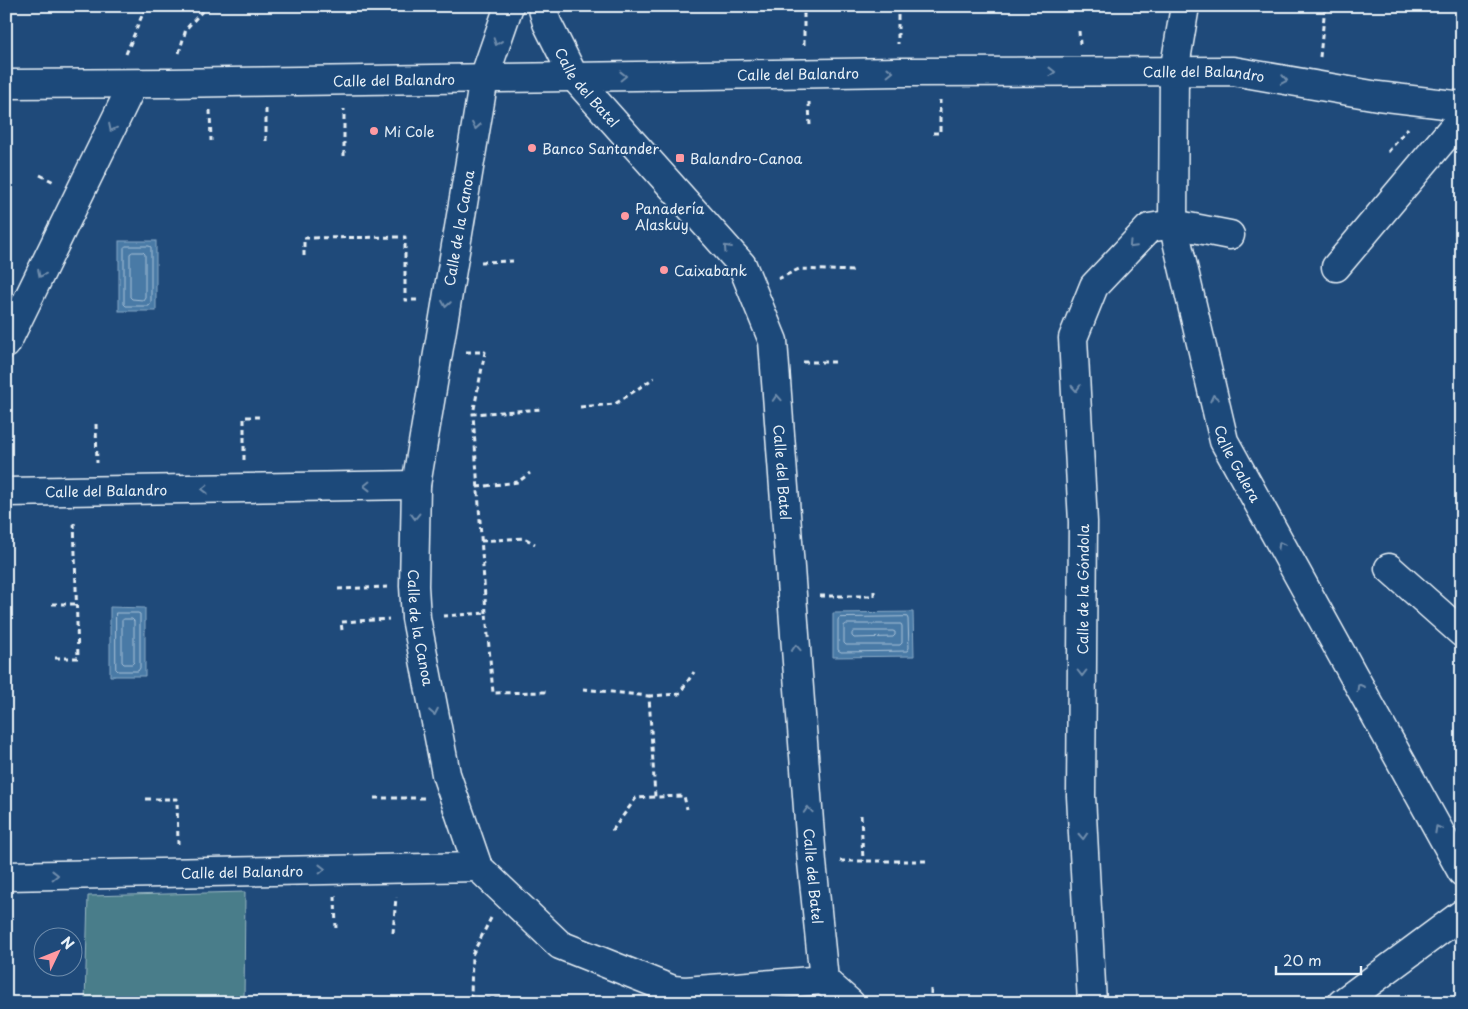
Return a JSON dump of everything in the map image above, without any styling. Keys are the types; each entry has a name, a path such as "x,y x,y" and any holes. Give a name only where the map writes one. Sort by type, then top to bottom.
{"street":[{"name":"Calle de la Canoa","path":"509,6 484,78 416,485 414,586 416,618 446,774 478,867 560,945 673,990 684,991 824,980"},
{"name":"Calle del Batel","path":"542,6 547,23 574,76 742,265 773,341 812,862 824,980"},
{"name":"Calle Galera","path":"1184,6 1174,72 1173,224 1224,441 1462,872"},
{"name":"Calle del Balandro","path":"6,84 133,84 899,72 1233,71 1378,96 1461,106"},
{"path":"6,344 133,84"},
{"path":"1336,267 1456,123 1461,106"},
{"path":"1173,224 1230,235"},
{"name":"Calle de la Góndola","path":"1092,1003 1081,796 1083,522 1073,338 1094,286 1149,228 1173,224"},
{"name":"Calle del Balandro","path":"6,492 416,485"},
{"path":"1389,568 1462,633"},
{"name":"Calle del Balandro","path":"6,876 478,867"},
{"path":"1342,1003 1461,916"},
{"path":"824,980 850,1003"}],"path":[{"path":"126,54 146,6"},
{"path":"179,53 186,30 207,6"},
{"path":"804,6 804,74"},
{"path":"898,6 899,72"},
{"path":"1317,86 1325,6"},
{"path":"933,133 940,133 940,72"},
{"path":"266,101 266,141"},
{"path":"344,101 344,156"},
{"path":"210,109 211,142"},
{"path":"304,256 304,238 405,237 405,300 447,301"},
{"path":"753,290 799,269 855,271"},
{"path":"438,351 485,352 473,414 493,693 546,692"},
{"path":"775,361 838,362"},
{"path":"580,407 615,404 654,378"},
{"path":"473,414 543,409"},
{"path":"245,488 244,417 259,417"},
{"path":"54,658 78,658 76,604 85,491 96,424"},
{"path":"477,487 518,482 530,473"},
{"path":"481,541 524,538 535,544"},
{"path":"338,589 414,586"},
{"path":"792,597 874,596 874,589"},
{"path":"52,604 76,604"},
{"path":"342,630 341,622 486,613"},
{"path":"583,689 648,696 679,694 694,672"},
{"path":"648,696 654,797"},
{"path":"612,831 636,798 684,796 687,809"},
{"path":"374,798 454,797"},
{"path":"146,799 177,798 179,872"},
{"path":"861,815 863,861"},
{"path":"812,862 930,861"},
{"path":"393,934 398,868"},
{"path":"468,1003 472,998 472,955 504,892"},
{"path":"931,985 931,1003"},
{"path":"472,998 522,999 522,1003"}],"green space":[{"path":"245,892 244,1003 85,1003 88,896"}],"water":[{"path":"119,241 156,241 156,311 119,311"},
{"path":"110,607 145,608 145,676 110,676"},
{"path":"913,612 914,656 833,657 833,613"}],"place":[{"name":"Mi Cole","path":"374,131"},
{"name":"Banco Santander","path":"532,148"},
{"name":"Balandro-Canoa","path":"680,158"},
{"name":"Panadería Alaskuy","path":"625,216"},
{"name":"Caixabank","path":"664,270"}]}
